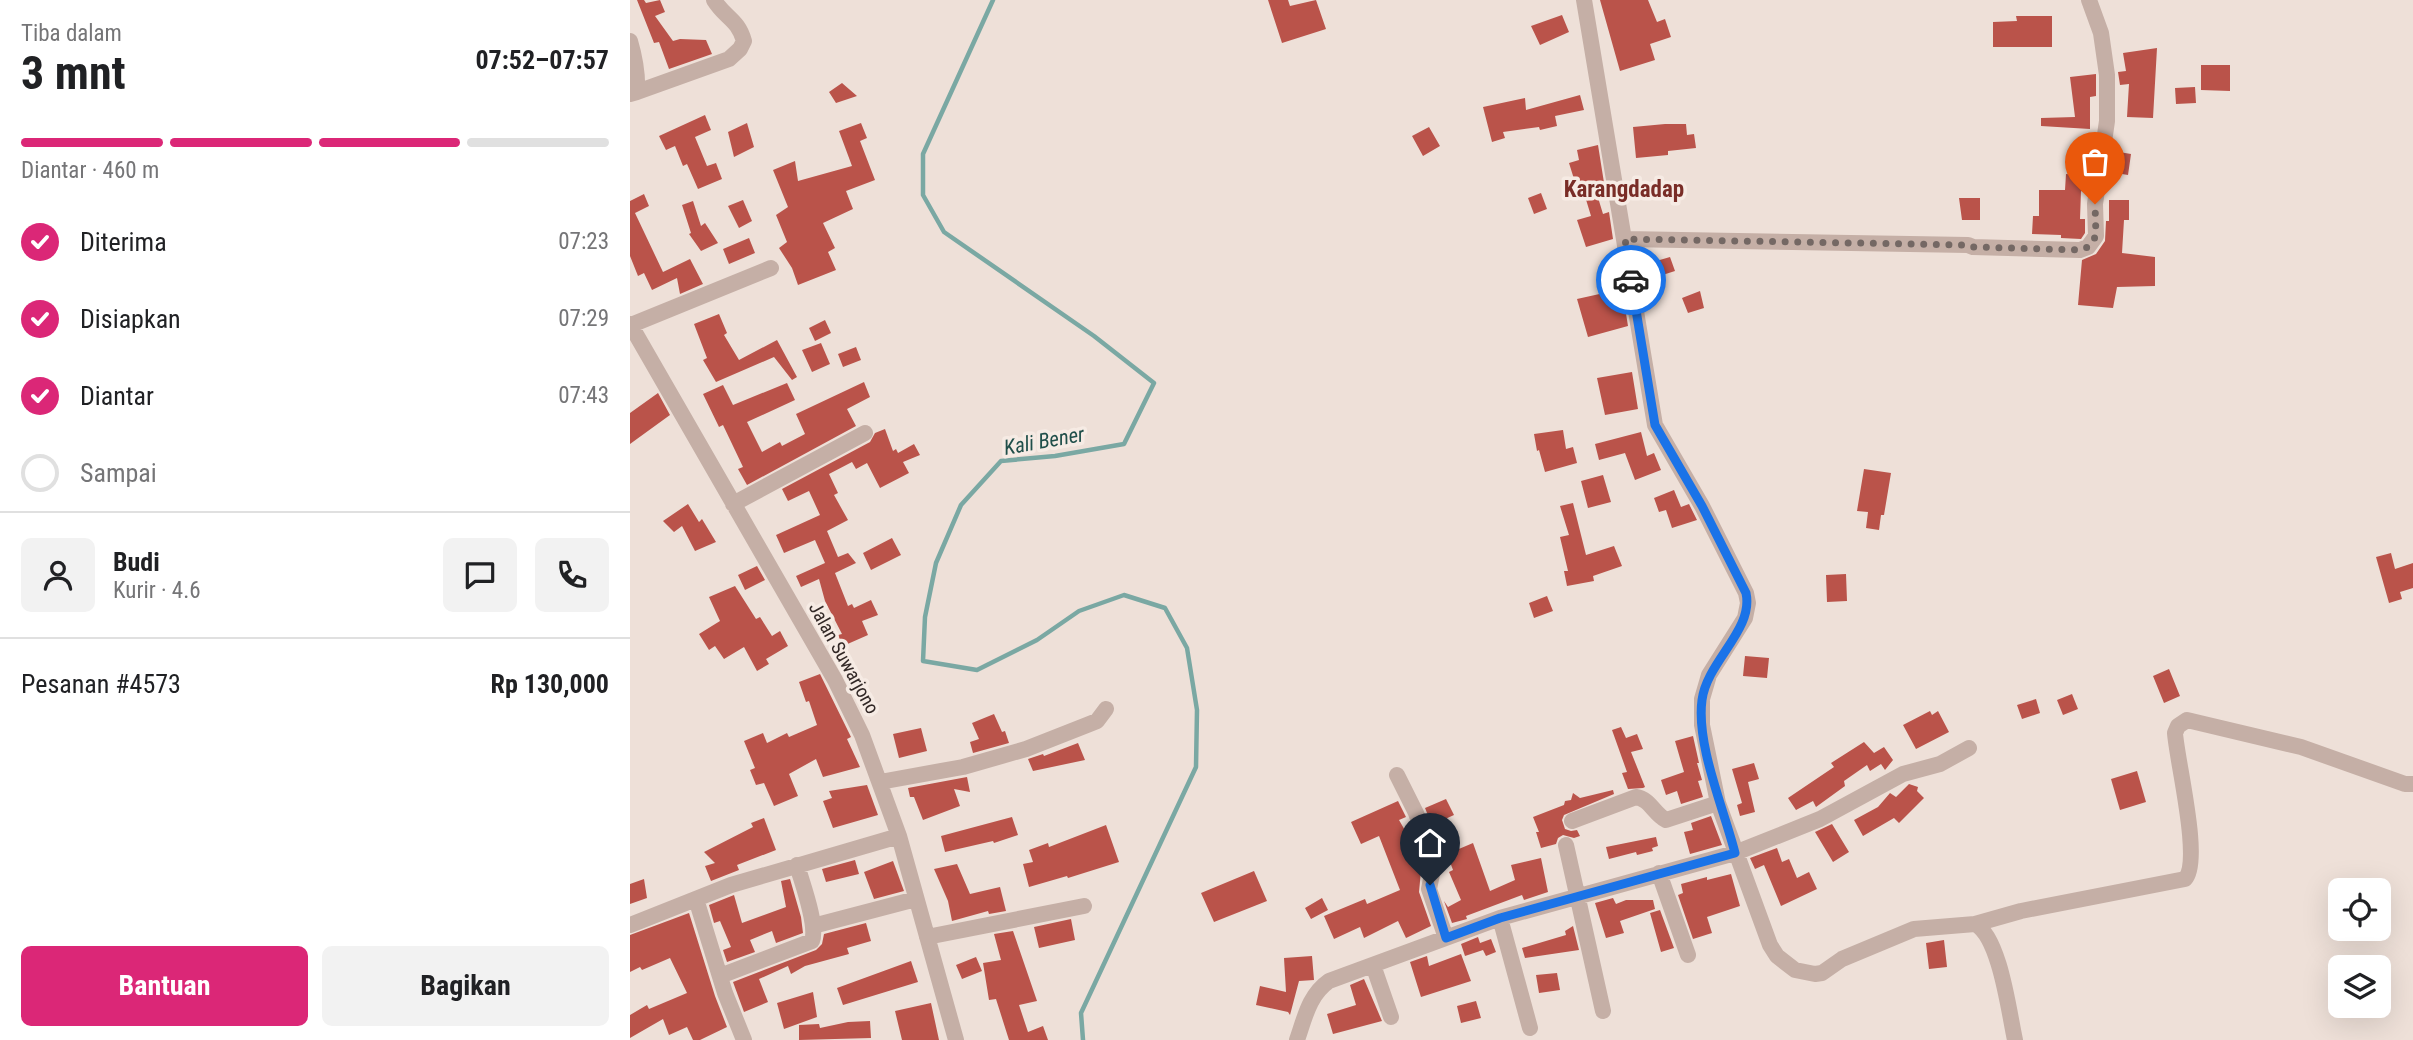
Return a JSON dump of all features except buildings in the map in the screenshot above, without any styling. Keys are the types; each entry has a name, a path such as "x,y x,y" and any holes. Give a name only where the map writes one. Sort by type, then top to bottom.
{"street":[{"path":"630,41 637,66 633,93 735,55 744,41 740,29 733,18 719,9 713,0"},
{"path":"1584,0 1655,425 1702,506 1746,593 1748,603 1745,618 1709,675 1702,699 1702,725 1718,803 1735,853 1770,946 1786,965 1795,970 1822,973 1842,959 1914,929 1975,924 2021,911 2185,879 2189,874 2191,841 2175,733 2182,722 2193,720 2301,747 2405,784 2413,784"},
{"path":"1625,239 1968,245 2050,250 2080,250 2088,247 2096,236 2095,204 2108,121 2108,75 2101,33 2090,0"},
{"path":"631,324 771,268"},
{"name":"Jalan Suwarjono","path":"631,324 835,680 862,734 899,836 956,1040"},
{"path":"733,504 865,433"},
{"path":"880,782 963,767 1026,750 1097,720 1106,709"},
{"path":"1297,1040 1312,998 1319,988 1329,981 1500,918 1735,853 1820,819 1903,774 1940,764 1969,748"},
{"path":"1397,775 1416,813 1432,857 1429,889 1446,938"},
{"path":"1572,821 1636,797 1646,800 1666,820 1718,803"},
{"path":"630,925 731,885 772,865 797,865 899,836"},
{"path":"1566,845 1603,1011"},
{"path":"720,976 812,941 813,926 797,865"},
{"path":"1659,873 1688,955"},
{"path":"696,899 744,1040"},
{"path":"813,926 916,899"},
{"path":"927,937 1084,906"},
{"path":"1500,918 1530,1028"},
{"path":"1996,956 1999,918"},
{"path":"1975,924 1986,933 1996,956 2015,1040"},
{"path":"1373,965 1391,1017"}],"waterway":[{"name":"Kali Bener","path":"993,0 923,154 923,195 944,232 1094,336 1154,383 1124,444 1055,456 1001,461 961,505 936,563 925,617 923,661 977,670 1037,640 1079,611 1124,595 1165,608 1187,648 1197,710 1196,767 1081,1013 1083,1040"}],"way so far":[{"path":"1631,280 1625,239 1968,245 2080,250 2088,247 2096,236 2095,204"}],"district":[{"name":"Karangdadap","path":"1624,189"}],"route":[{"path":"1430,885 1429,889 1446,938 1500,918 1735,853 1718,803 1705,746 1702,699 1709,675 1745,618 1748,603 1746,593 1702,506 1655,425 1631,280"}]}
